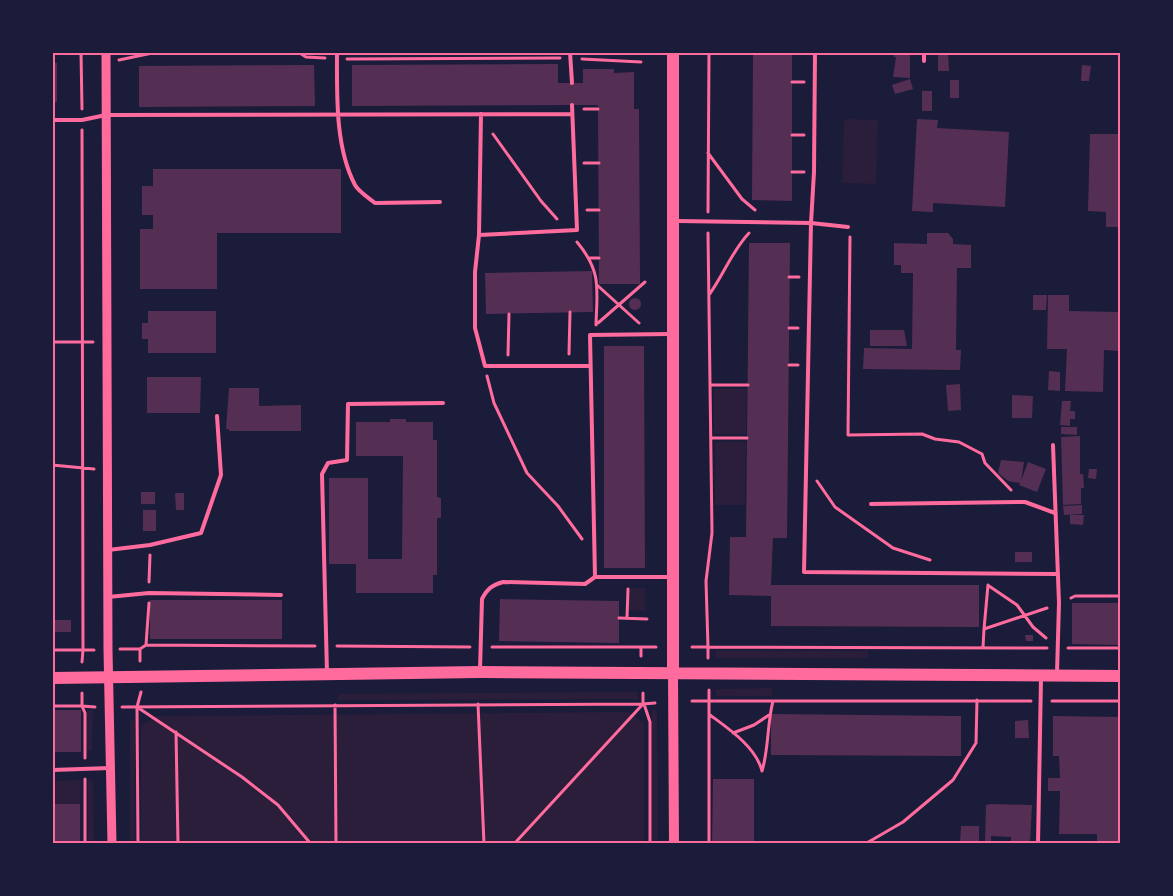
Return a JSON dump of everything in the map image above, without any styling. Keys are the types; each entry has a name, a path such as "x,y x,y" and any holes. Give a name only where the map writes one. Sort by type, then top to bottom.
{"main road":[{"path":"673,52 674,844"},
{"path":"52,678 480,672 1120,676"}],"street":[{"path":"106,52 108,597 112,844"}],"lane":[{"path":"337,52 337,114 347,164 356,187 375,203 440,202"},
{"path":"570,52 572,83"},
{"path":"815,52 814,172 811,224 804,572 1057,574"},
{"path":"924,52 924,61"},
{"path":"479,235 577,230 572,105"},
{"path":"481,114 479,235 475,272 475,328 485,366 589,366"},
{"path":"52,120 82,120 106,115 572,114"},
{"path":"673,221 811,224 848,227"},
{"path":"595,577 589,366 590,334 674,334"},
{"path":"327,673 322,474 328,464 347,460 348,404 444,403"},
{"path":"108,550 150,544 202,533 221,475 217,416"},
{"path":"1053,445 1059,603 1056,648 1057,677"},
{"path":"871,504 1025,502 1055,513"},
{"path":"480,672 482,599 486,591 493,585 503,582 585,584 595,577 673,577"},
{"path":"108,597 149,593 281,595"},
{"path":"1038,844 1041,677"},
{"path":"52,770 112,768"}],"path":[{"path":"52,650 82,650 81,52"},
{"path":"106,64 129,56 147,56 157,52"},
{"path":"298,52 306,57 337,59 570,58 641,62"},
{"path":"708,658 706,581 712,533 708,222 709,52"},
{"path":"481,114 541,201 590,258 596,271 596,325"},
{"path":"708,152 742,199 772,224"},
{"path":"709,295 738,245 758,223"},
{"path":"848,227 851,244 848,435 922,434 935,439 959,442 982,454 985,463 997,478 1025,502"},
{"path":"590,258 599,258"},
{"path":"590,334 596,325 619,303 645,282"},
{"path":"597,285 639,322 646,334"},
{"path":"569,366 570,312"},
{"path":"508,366 510,314"},
{"path":"54,342 107,342"},
{"path":"485,366 494,403 527,473 558,506 594,555"},
{"path":"710,385 748,385"},
{"path":"711,438 747,438"},
{"path":"52,465 108,470"},
{"path":"807,466 835,507 893,548 933,562"},
{"path":"146,645 150,544"},
{"path":"983,647 988,585 986,573"},
{"path":"627,618 628,578"},
{"path":"988,585 1017,605 1033,627 1056,648"},
{"path":"984,629 1075,596 1120,596"},
{"path":"619,618 647,619"},
{"path":"140,649 146,645 656,647"},
{"path":"641,647 641,656"},
{"path":"692,648 1120,648"},
{"path":"709,689 709,844"},
{"path":"643,693 643,704 650,722 650,844"},
{"path":"709,715 732,733 759,761 762,771 766,755 769,715 773,700"},
{"path":"865,844 903,822 953,780 976,743 977,700"},
{"path":"692,701 1120,701"},
{"path":"137,706 655,703"},
{"path":"478,704 484,844"},
{"path":"514,844 643,704"},
{"path":"334,705 336,844"},
{"path":"52,706 82,706"},
{"path":"137,706 242,777 278,805 311,844"},
{"path":"137,706 138,844"},
{"path":"732,733 754,725 769,715"},
{"path":"176,732 178,844"}],"shaded area":[{"path":"844,119 878,120 876,184 842,183"},
{"path":"714,389 747,389 746,434 714,434"},
{"path":"715,442 746,442 745,505 715,505"},
{"path":"629,588 645,588 645,611 629,610"},
{"path":"716,651 868,651 868,658 716,658"},
{"path":"772,688 772,696 716,696 715,689"},
{"path":"637,692 638,699 338,700 339,694"},
{"path":"652,710 657,710 658,844 652,843"},
{"path":"87,711 93,711 92,750 87,750"},
{"path":"629,712 644,724 644,843 141,843 141,726 156,716"},
{"path":"130,720 135,721 135,844 130,843"},
{"path":"81,780 80,804 53,804 52,781"},
{"path":"88,780 92,781 93,786 94,843 88,843"}],"building":[{"path":"753,52 792,52 792,201 752,200"},
{"path":"895,52 910,52 910,78 893,77"},
{"path":"938,52 948,52 949,71 938,71"},
{"path":"52,63 57,63 57,102 52,103"},
{"path":"558,64 558,83 583,83 583,69 614,69 614,73 634,72 634,109 639,109 640,284 599,284 598,105 352,106 352,65"},
{"path":"314,65 315,106 139,107 139,66"},
{"path":"1082,65 1091,66 1089,81 1081,81"},
{"path":"910,79 913,89 895,94 892,85"},
{"path":"950,80 959,80 959,98 950,98"},
{"path":"922,91 932,91 932,111 922,111"},
{"path":"917,119 938,120 937,128 1009,132 1005,207 933,203 933,212 912,211"},
{"path":"1090,134 1120,134 1120,227 1106,227 1106,212 1088,211"},
{"path":"153,169 341,169 341,233 217,233 217,289 140,289 140,229 153,229 153,215 142,215 142,186 153,186"},
{"path":"927,233 948,233 953,239 953,244 971,245 971,268 957,268 956,350 961,350 960,370 863,369 864,348 912,349 913,273 901,273 901,265 894,265 894,243 927,244"},
{"path":"749,243 790,243 787,538 773,538 771,585 979,585 979,627 771,626 771,596 729,595 730,537 746,537"},
{"path":"592,271 593,312 486,314 485,273"},
{"path":"1033,295 1047,295 1046,310 1033,310"},
{"path":"1048,295 1069,295 1069,311 1120,312 1120,351 1104,350 1103,392 1065,391 1067,349 1047,349"},
{"path":"633,298 637,298 641,304 637,310 633,310 629,306 629,302"},
{"path":"148,311 216,311 216,353 148,353 148,339 142,339 142,323 148,323"},
{"path":"870,330 904,330 907,346 870,346"},
{"path":"604,346 644,346 645,568 604,568"},
{"path":"1049,371 1060,372 1060,391 1048,390"},
{"path":"147,377 201,377 200,413 147,413"},
{"path":"960,384 961,410 948,411 946,385"},
{"path":"229,388 259,388 259,406 301,405 301,431 229,431 229,429 226,429"},
{"path":"1012,395 1033,396 1032,418 1012,418"},
{"path":"1062,401 1071,401 1070,411 1075,411 1075,419 1070,419 1070,426 1060,425"},
{"path":"390,419 406,419 406,422 433,422 433,440 437,440 437,497 441,498 441,518 437,518 437,575 433,575 433,593 356,593 356,564 329,564 329,478 368,478 368,559 402,559 403,456 356,456 356,422 390,422"},
{"path":"1061,427 1077,427 1077,435 1061,434"},
{"path":"1080,436 1080,474 1083,474 1084,488 1081,488 1081,504 1063,505 1061,437"},
{"path":"1001,460 1024,462 1021,481 1028,462 1046,469 1037,492 1019,485 1020,483 1008,481 998,473"},
{"path":"1089,469 1097,469 1096,479 1088,478"},
{"path":"141,492 155,492 155,504 141,504"},
{"path":"175,493 184,493 184,510 176,510"},
{"path":"1082,505 1082,514 1064,515 1063,506"},
{"path":"143,510 156,510 156,531 143,531"},
{"path":"1070,515 1084,515 1083,525 1070,524"},
{"path":"1015,552 1032,552 1032,562 1015,562"},
{"path":"500,599 619,601 619,643 499,641"},
{"path":"150,600 282,600 282,639 150,639"},
{"path":"1072,603 1120,603 1120,645 1072,644"},
{"path":"55,620 71,620 71,632 55,632"},
{"path":"1025,635 1033,635 1033,641 1026,641"},
{"path":"52,710 81,710 81,752 52,752"},
{"path":"771,714 961,716 961,756 771,755"},
{"path":"1053,716 1120,717 1118,844 1097,844 1097,834 1059,834 1060,791 1048,791 1048,778 1060,778 1059,756 1053,756"},
{"path":"1028,720 1029,738 1015,738 1015,721"},
{"path":"713,779 754,779 754,844 712,844"},
{"path":"52,804 80,804 80,844 52,844"},
{"path":"986,805 1032,805 1030,844 1011,843 1011,837 991,836 991,841 985,841"},
{"path":"961,826 979,826 979,844 960,844"}]}
